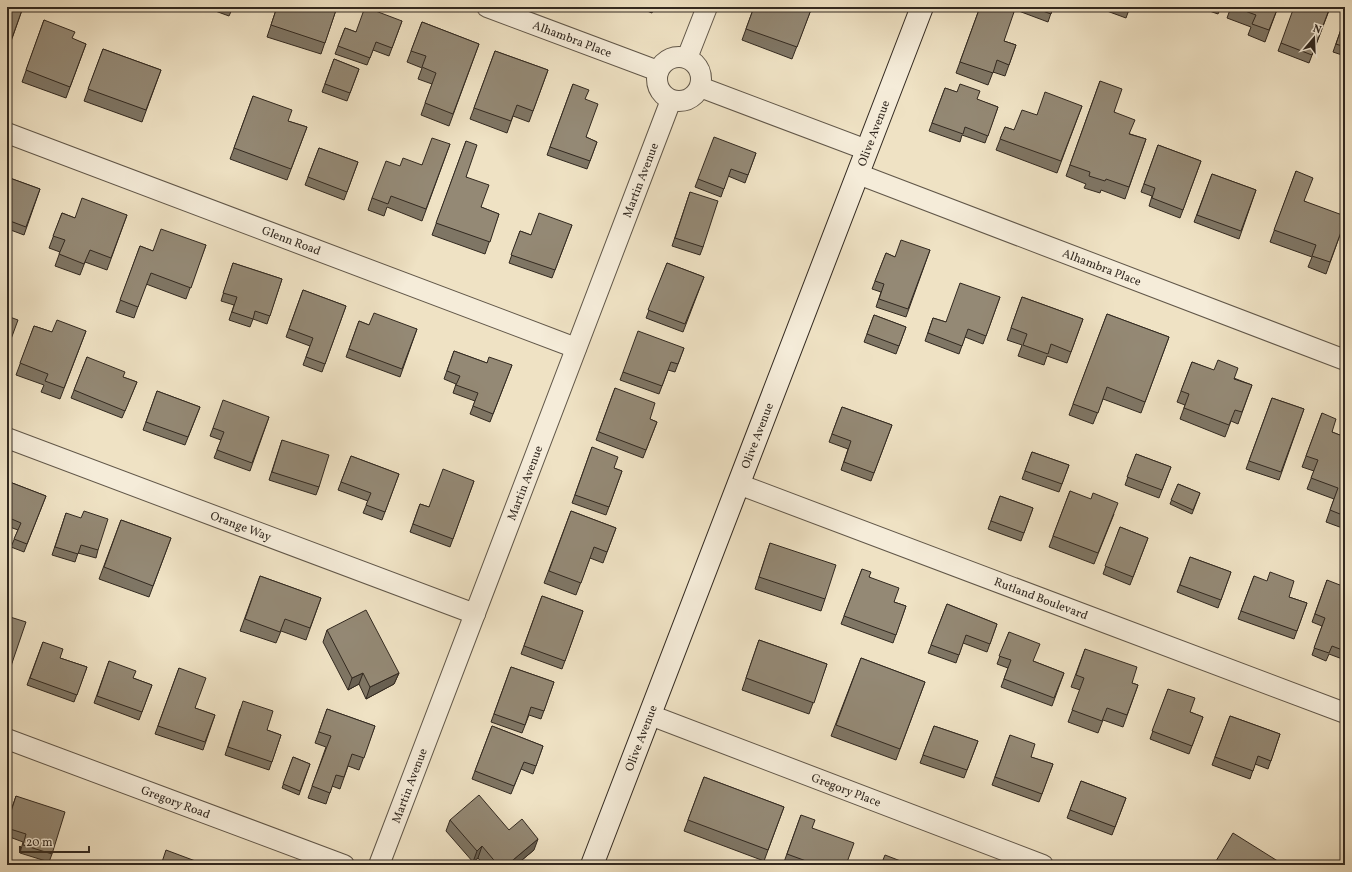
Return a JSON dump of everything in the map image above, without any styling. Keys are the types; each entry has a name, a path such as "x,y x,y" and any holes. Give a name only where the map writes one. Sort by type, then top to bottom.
{"street":[{"name":"Alhambra Place","path":"487,7 658,71"},
{"path":"687,58 707,7"},
{"name":"Olive Avenue","path":"592,865 922,7"},
{"path":"682,56 687,58 694,62 701,73 702,80 700,87 697,93 685,101 671,100 660,91 658,85 658,71 665,61 670,58 682,56"},
{"path":"700,87 867,150"},
{"name":"Martin Avenue","path":"379,865 671,100"},
{"name":"Glenn Road","path":"7,133 576,348"},
{"name":"Alhambra Place","path":"858,174 1345,360"},
{"name":"Orange Way","path":"7,438 474,614"},
{"name":"Rutland Boulevard","path":"738,484 1345,713"},
{"name":"Gregory Place","path":"650,715 1043,865"},
{"name":"Gregory Road","path":"7,738 344,865"}],"building":[{"path":"7,7 22,10 12,38 7,37"},
{"path":"277,7 337,7 325,43 271,25"},
{"path":"365,7 402,21 392,48 376,42 370,58 338,46 345,28 356,32"},
{"path":"754,7 812,7 797,47 746,29"},
{"path":"980,7 1001,7 1014,12 1004,41 1016,45 1009,65 997,60 993,73 960,62"},
{"path":"1032,7 1053,7 1051,14"},
{"path":"1234,7 1278,7 1269,30 1252,24 1256,15"},
{"path":"1294,7 1330,7 1312,55 1281,43"},
{"path":"1345,18 1345,47 1336,44"},
{"path":"44,20 75,32 72,38 86,44 70,87 26,70"},
{"path":"422,22 479,44 453,114 425,103 436,73 422,67 426,56 411,51"},
{"path":"103,49 161,70 146,110 88,89"},
{"path":"495,51 548,70 533,111 517,105 511,121 474,108"},
{"path":"334,59 359,69 350,93 325,84"},
{"path":"1100,81 1122,89 1114,112 1135,120 1129,134 1146,139 1129,187 1106,179 1105,181 1089,176 1090,172 1070,165"},
{"path":"573,84 589,90 585,99 598,104 586,137 597,142 590,161 550,147"},
{"path":"960,84 980,91 977,99 998,107 988,136 965,127 963,134 932,123 945,88 957,92"},
{"path":"1045,92 1082,106 1061,161 1000,139 1005,127 1014,130 1022,110 1037,115"},
{"path":"253,96 292,110 288,121 307,127 291,169 234,148"},
{"path":"714,137 756,153 748,175 731,169 724,189 698,179"},
{"path":"432,138 450,144 426,209 391,196 388,204 372,198 386,161 400,166 403,158 422,165"},
{"path":"466,141 477,145 466,177 489,185 481,207 499,214 490,242 436,223"},
{"path":"1158,145 1201,161 1183,210 1152,198 1155,188 1144,184"},
{"path":"319,148 358,162 347,192 308,177"},
{"path":"1296,171 1313,178 1304,201 1345,216 1345,221 1330,262 1312,256 1316,245 1274,230"},
{"path":"1212,174 1256,190 1241,231 1197,215"},
{"path":"7,177 40,189 26,227 10,221 7,228"},
{"path":"690,192 718,201 703,247 675,238"},
{"path":"82,198 127,215 111,258 90,250 84,264 59,254 65,240 53,236 62,213 75,218"},
{"path":"539,213 572,225 555,270 511,255 520,231 531,235"},
{"path":"161,229 206,245 191,288 151,273 138,307 120,300 140,246 153,251"},
{"path":"901,240 930,250 908,309 879,299 884,284 875,281 886,253 895,257"},
{"path":"233,263 282,279 270,316 255,311 253,319 232,312 237,297 223,293"},
{"path":"667,263 704,277 685,324 648,310"},
{"path":"960,283 1000,297 986,336 968,329 962,346 928,333 933,318 946,322"},
{"path":"303,290 346,306 325,364 306,357 313,338 289,329"},
{"path":"1022,297 1083,319 1071,352 1051,344 1048,354 1023,345 1027,334 1011,328"},
{"path":"374,313 417,329 402,369 349,349 359,321 369,325"},
{"path":"1107,314 1169,337 1145,402 1107,387 1098,413 1073,404"},
{"path":"874,315 906,327 899,346 867,334"},
{"path":"7,316 18,320 7,350"},
{"path":"57,320 86,331 64,388 45,381 48,374 20,363 34,326 52,332"},
{"path":"638,331 684,348 678,364 671,362 662,386 623,372"},
{"path":"454,351 487,363 489,357 512,365 493,414 473,406 478,393 456,385 460,376 447,371"},
{"path":"87,357 125,372 123,377 137,382 125,411 74,390"},
{"path":"1218,360 1238,368 1234,379 1252,385 1242,412 1235,410 1229,425 1184,408 1189,394 1181,391 1192,362 1214,370"},
{"path":"615,388 655,403 650,419 657,422 646,450 599,432"},
{"path":"157,391 200,407 188,437 146,422"},
{"path":"1272,398 1304,409 1281,472 1249,461"},
{"path":"223,400 269,417 252,463 217,450 224,432 213,428"},
{"path":"842,407 892,425 874,473 844,462 851,441 832,434"},
{"path":"1322,413 1336,419 1332,432 1345,437 1345,516 1330,510 1338,488 1311,478 1318,460 1306,456"},
{"path":"282,440 329,455 319,487 272,472"},
{"path":"592,447 618,457 614,468 622,471 609,507 575,495"},
{"path":"1032,452 1069,465 1062,484 1025,471"},
{"path":"1136,454 1171,467 1162,490 1127,477"},
{"path":"351,456 399,474 385,512 366,505 371,493 341,482"},
{"path":"443,469 474,481 453,539 413,524 420,504 429,507"},
{"path":"7,481 46,496 27,544 14,539 21,523 7,517"},
{"path":"1178,484 1200,493 1193,510 1171,500"},
{"path":"1070,491 1091,499 1093,493 1118,503 1098,553 1053,536"},
{"path":"1000,496 1033,508 1024,533 991,521"},
{"path":"84,511 108,519 98,550 81,545 78,554 55,547 66,513 81,518"},
{"path":"571,511 616,528 607,552 594,547 581,583 549,571"},
{"path":"121,520 171,538 153,586 104,567"},
{"path":"1120,527 1148,538 1133,577 1105,566"},
{"path":"770,543 836,565 825,599 759,577"},
{"path":"1190,557 1231,572 1221,600 1180,585"},
{"path":"862,569 871,572 869,577 899,588 894,602 906,606 896,635 844,616"},
{"path":"1270,572 1294,581 1289,597 1307,603 1297,631 1241,611 1254,576 1267,581"},
{"path":"260,576 321,598 310,628 285,619 280,632 245,619"},
{"path":"1327,580 1345,587 1345,606 1341,616 1345,618 1345,651 1332,646 1329,653 1314,648 1325,618 1315,614"},
{"path":"542,596 583,611 565,661 524,646"},
{"path":"947,604 997,624 990,644 966,635 959,655 931,645"},
{"path":"366,610 399,673 370,687 363,673 352,678 327,630"},
{"path":"7,616 26,622 12,663 7,662"},
{"path":"1009,632 1040,644 1033,661 1064,673 1054,698 1004,679 1011,660 999,656"},
{"path":"759,640 827,664 814,703 746,678"},
{"path":"43,642 63,649 60,658 87,667 77,695 30,678"},
{"path":"1085,649 1137,667 1132,683 1138,685 1127,715 1107,708 1102,721 1072,710 1084,678 1076,675"},
{"path":"861,658 925,682 900,749 836,725"},
{"path":"109,661 136,671 133,678 152,685 142,712 97,696"},
{"path":"511,667 554,682 544,711 531,707 525,725 494,714"},
{"path":"179,668 206,678 195,708 215,715 205,742 158,726"},
{"path":"1168,689 1195,698 1190,712 1203,717 1192,746 1152,731"},
{"path":"243,701 273,711 267,730 281,735 272,762 228,747"},
{"path":"327,709 375,726 364,758 352,754 344,777 336,775 330,793 312,786 331,736 319,732"},
{"path":"1230,716 1280,734 1271,761 1258,756 1253,771 1215,757"},
{"path":"492,726 543,746 536,766 524,762 514,786 475,771"},
{"path":"934,726 978,741 967,770 923,755"},
{"path":"1010,735 1035,744 1031,757 1053,764 1042,794 995,777"},
{"path":"293,757 310,764 300,791 283,784"},
{"path":"704,777 784,807 768,850 688,820"},
{"path":"1081,781 1126,798 1115,827 1070,810"},
{"path":"479,795 509,830 522,819 538,839 507,865 498,865 482,846 477,851 450,820"},
{"path":"16,796 65,812 52,854 23,845 26,834 7,828"},
{"path":"801,815 815,820 812,828 854,843 846,865 817,865 787,854"},
{"path":"1233,833 1284,865 1223,865 1216,861"},
{"path":"166,850 206,865 161,865"},
{"path":"885,855 911,865 881,865"}]}
